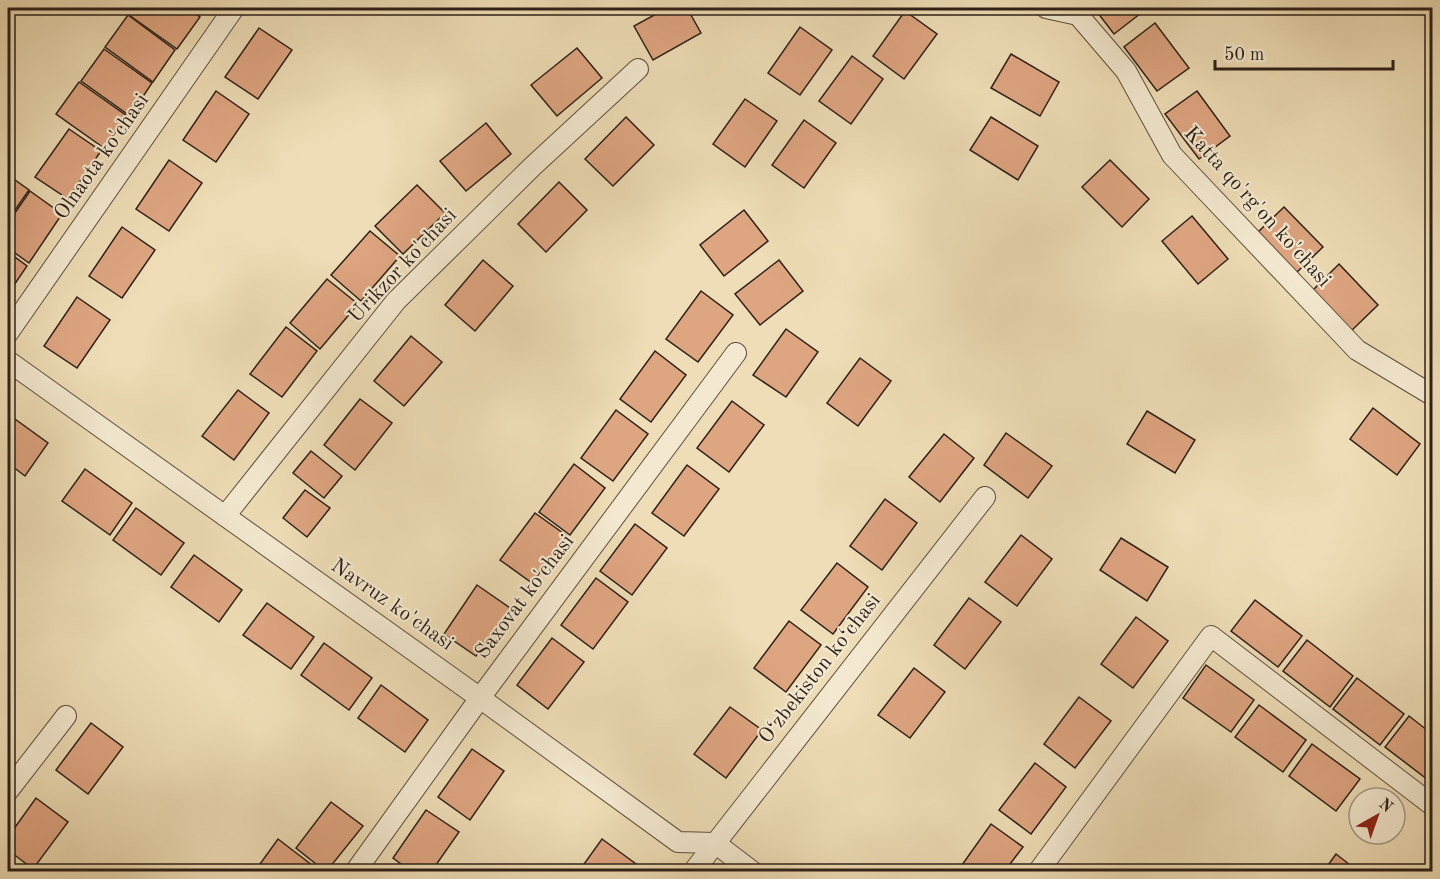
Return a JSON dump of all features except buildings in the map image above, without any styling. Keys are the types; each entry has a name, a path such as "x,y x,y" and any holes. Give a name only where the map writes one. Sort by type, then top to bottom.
{"street":[{"name":"Olnaota ko'chasi","path":"8,333 234,8"},
{"name":"Katta qo'rg'on ko'chasi","path":"1046,8 1078,15 1126,71 1172,155 1357,350 1432,395"},
{"name":"Urikzor ko'chasi","path":"225,516 396,301 533,166 638,69"},
{"name":"Saxovat ko'chasi","path":"355,872 480,698 736,353"},
{"name":"Navruz ko'chasi","path":"8,361 678,842 714,843"},
{"name":"O‘zbekiston ko‘chasi","path":"693,872 985,497"},
{"path":"1038,872 1211,636 1432,805"},
{"path":"8,791 66,716"},
{"path":"714,843 753,872"}]}
